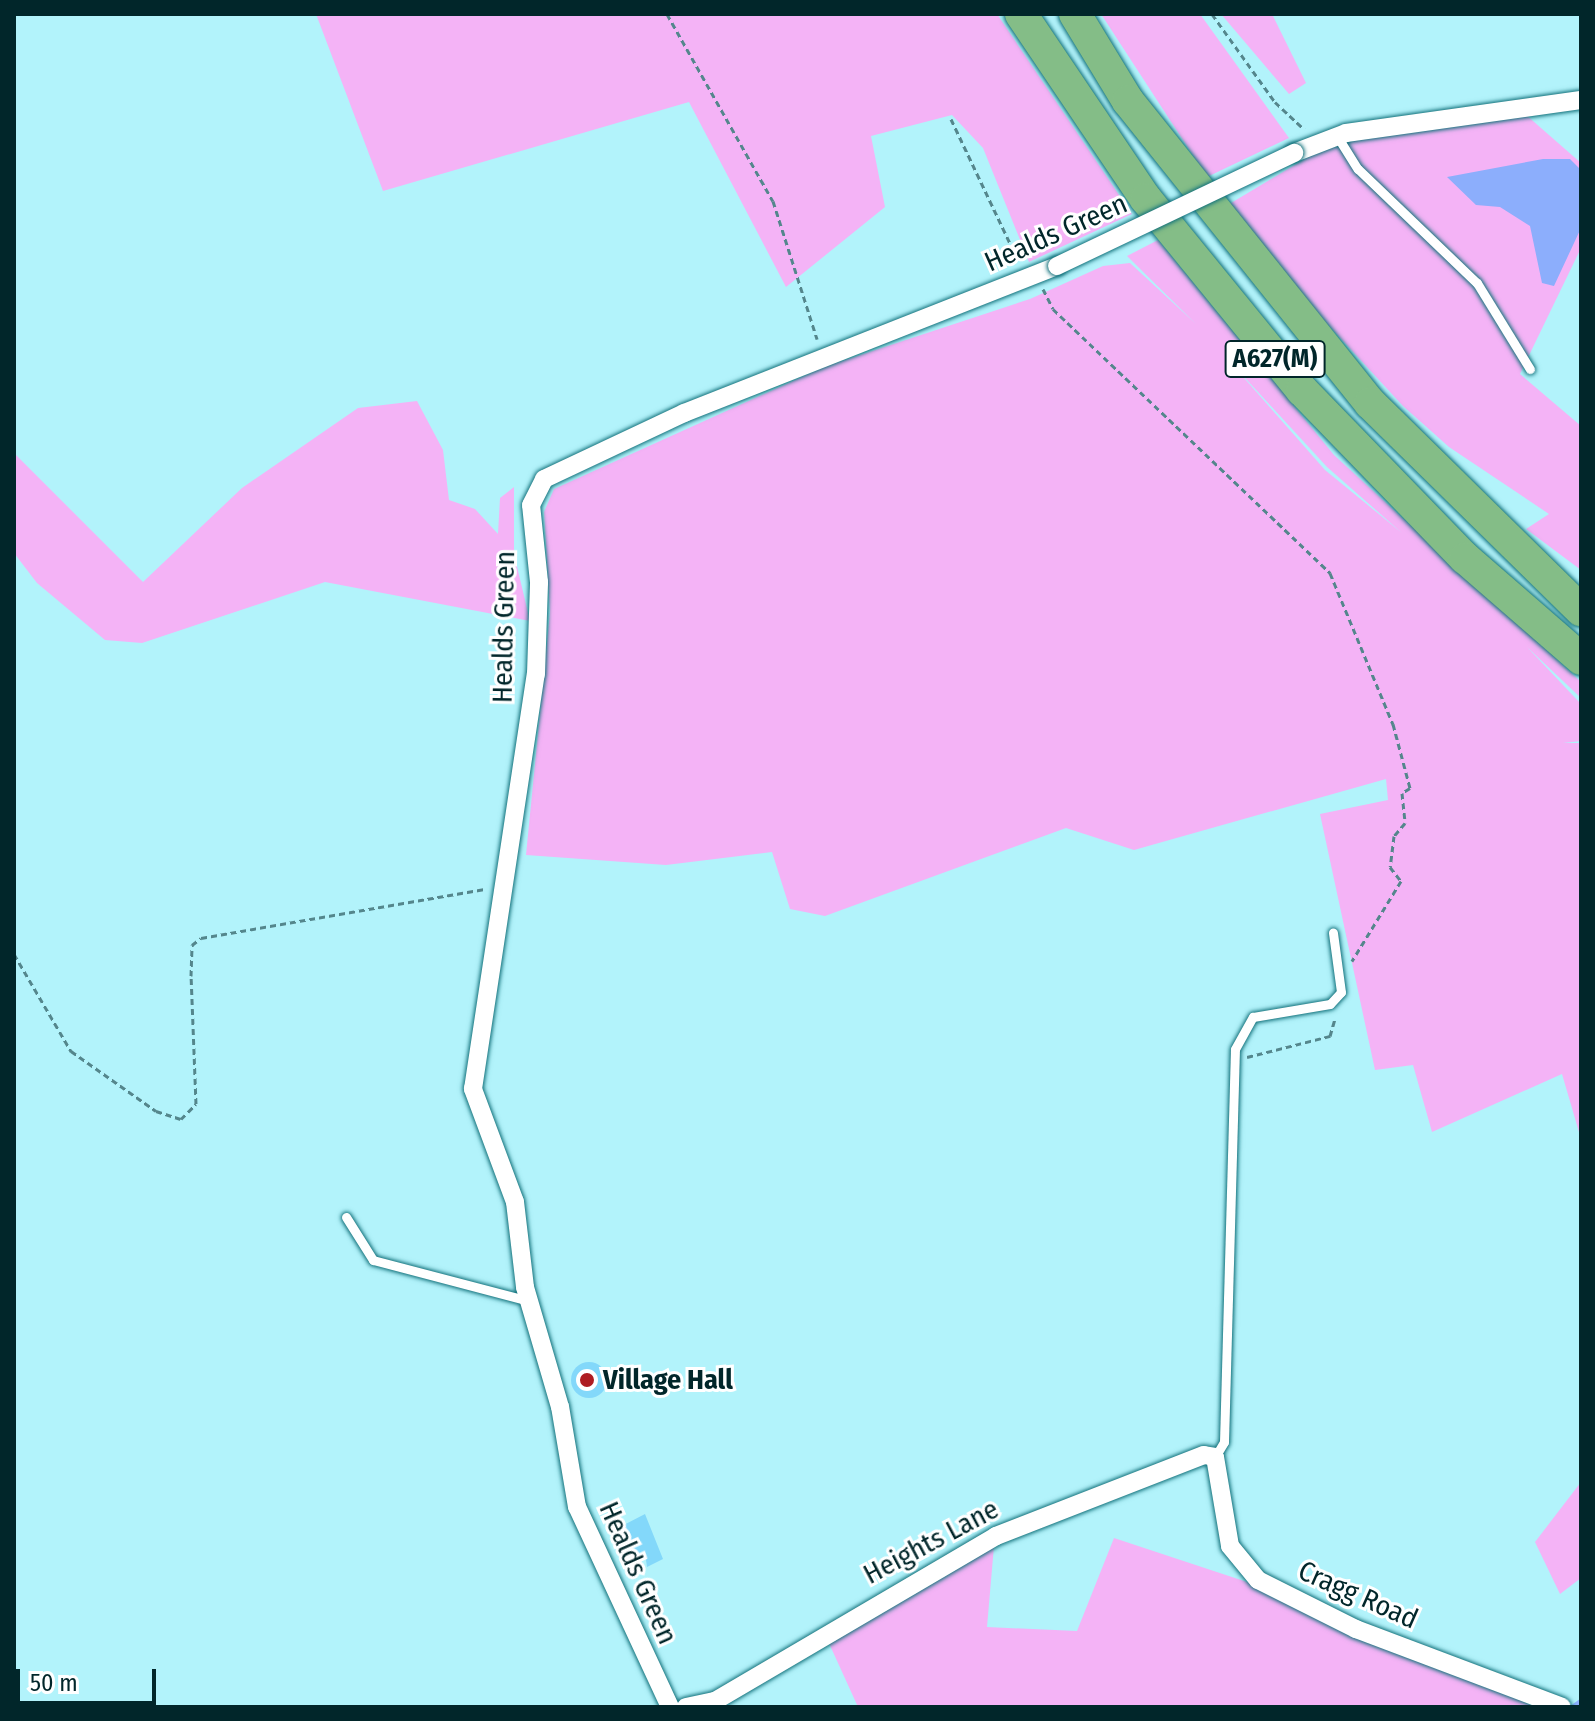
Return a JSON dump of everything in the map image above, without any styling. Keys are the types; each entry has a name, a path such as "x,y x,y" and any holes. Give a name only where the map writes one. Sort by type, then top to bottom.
{"highway":[{"name":"A627(M)","path":"1021,14 1146,199 1302,390 1465,558 1581,659"},
{"name":"A627(M)","path":"1075,14 1128,101 1370,403 1581,610"}],"street":[{"name":"Healds Green","path":"670,1707 577,1507 560,1407 530,1301 515,1202 473,1089 508,886 536,674 539,582 531,505 544,479 823,359 1034,283 1057,266 1294,153 1337,136 1581,100"},
{"name":"Cragg Road","path":"1215,1457 1230,1546 1258,1580 1356,1629 1557,1705"},
{"name":"Heights Lane","path":"686,1707 715,1701 996,1536 1215,1457"}],"lane":[{"path":"1337,136 1358,169 1477,283 1530,369"},
{"path":"1215,1457 1224,1442 1235,1061 1253,1017 1330,1004 1341,992 1333,933"},
{"path":"346,1217 373,1260 530,1301"}],"path":[{"path":"667,14 773,201 823,359"},
{"path":"1212,14 1275,102 1319,143"},
{"path":"951,119 1034,283 1053,309 1330,573 1393,724 1410,788 1402,793 1405,823 1394,836 1390,867 1401,881 1351,965"},
{"path":"14,954 71,1051 156,1111 181,1119 196,1104 191,976 192,945 201,938 508,886"},
{"path":"1235,1061 1330,1036 1339,1007"}],"shaded area":[{"path":"316,14 997,14 1132,214 1029,262 983,148 952,115 871,136 885,207 786,287 689,102 383,191"},
{"path":"1101,14 1200,14 1289,138 1207,177"},
{"path":"1221,14 1272,14 1306,83 1289,94"},
{"path":"1525,114 1581,163 1581,248 1520,374 1581,426 1581,570 1526,529 1549,514 1449,447 1403,406 1221,209 1313,154 1362,138"},
{"path":"1158,240 1334,455 1581,682 1581,698 1527,647 1581,704 1581,741 1563,743 1581,743 1581,1139 1562,1074 1432,1132 1413,1065 1375,1070 1320,814 1388,800 1386,779 1134,850 1066,828 825,916 790,909 772,852 666,865 526,855 550,612 544,512 554,489 824,367 1030,299 1103,266 1130,263 1196,324 1127,256","holes":["1224,355 1327,467 1402,533 1325,470"]},
{"path":"417,401 443,450 449,500 475,509 498,534 500,498 514,487 514,554 530,621 325,582 142,643 105,640 37,583 14,553 14,453 143,582 242,488 358,408"},
{"path":"1581,1482 1581,1578 1560,1594 1535,1542"},
{"path":"1114,1538 1247,1582 1535,1707 858,1707 828,1641 994,1546 987,1627 1077,1631"}],"water":[{"path":"1543,159 1570,159 1581,170 1581,228 1554,286 1542,283 1530,226 1500,207 1476,205 1447,177"}],"building":[{"name":"Village Hall","path":"589,1362 602,1367 607,1380 602,1393 589,1398 576,1393 571,1380 576,1367"},
{"path":"645,1514 663,1559 647,1567 645,1553 626,1560 614,1530"}],"waterway":[{"path":"1574,1707 1581,1702"}],"place":[{"name":"Village Hall","path":"587,1380"}]}
